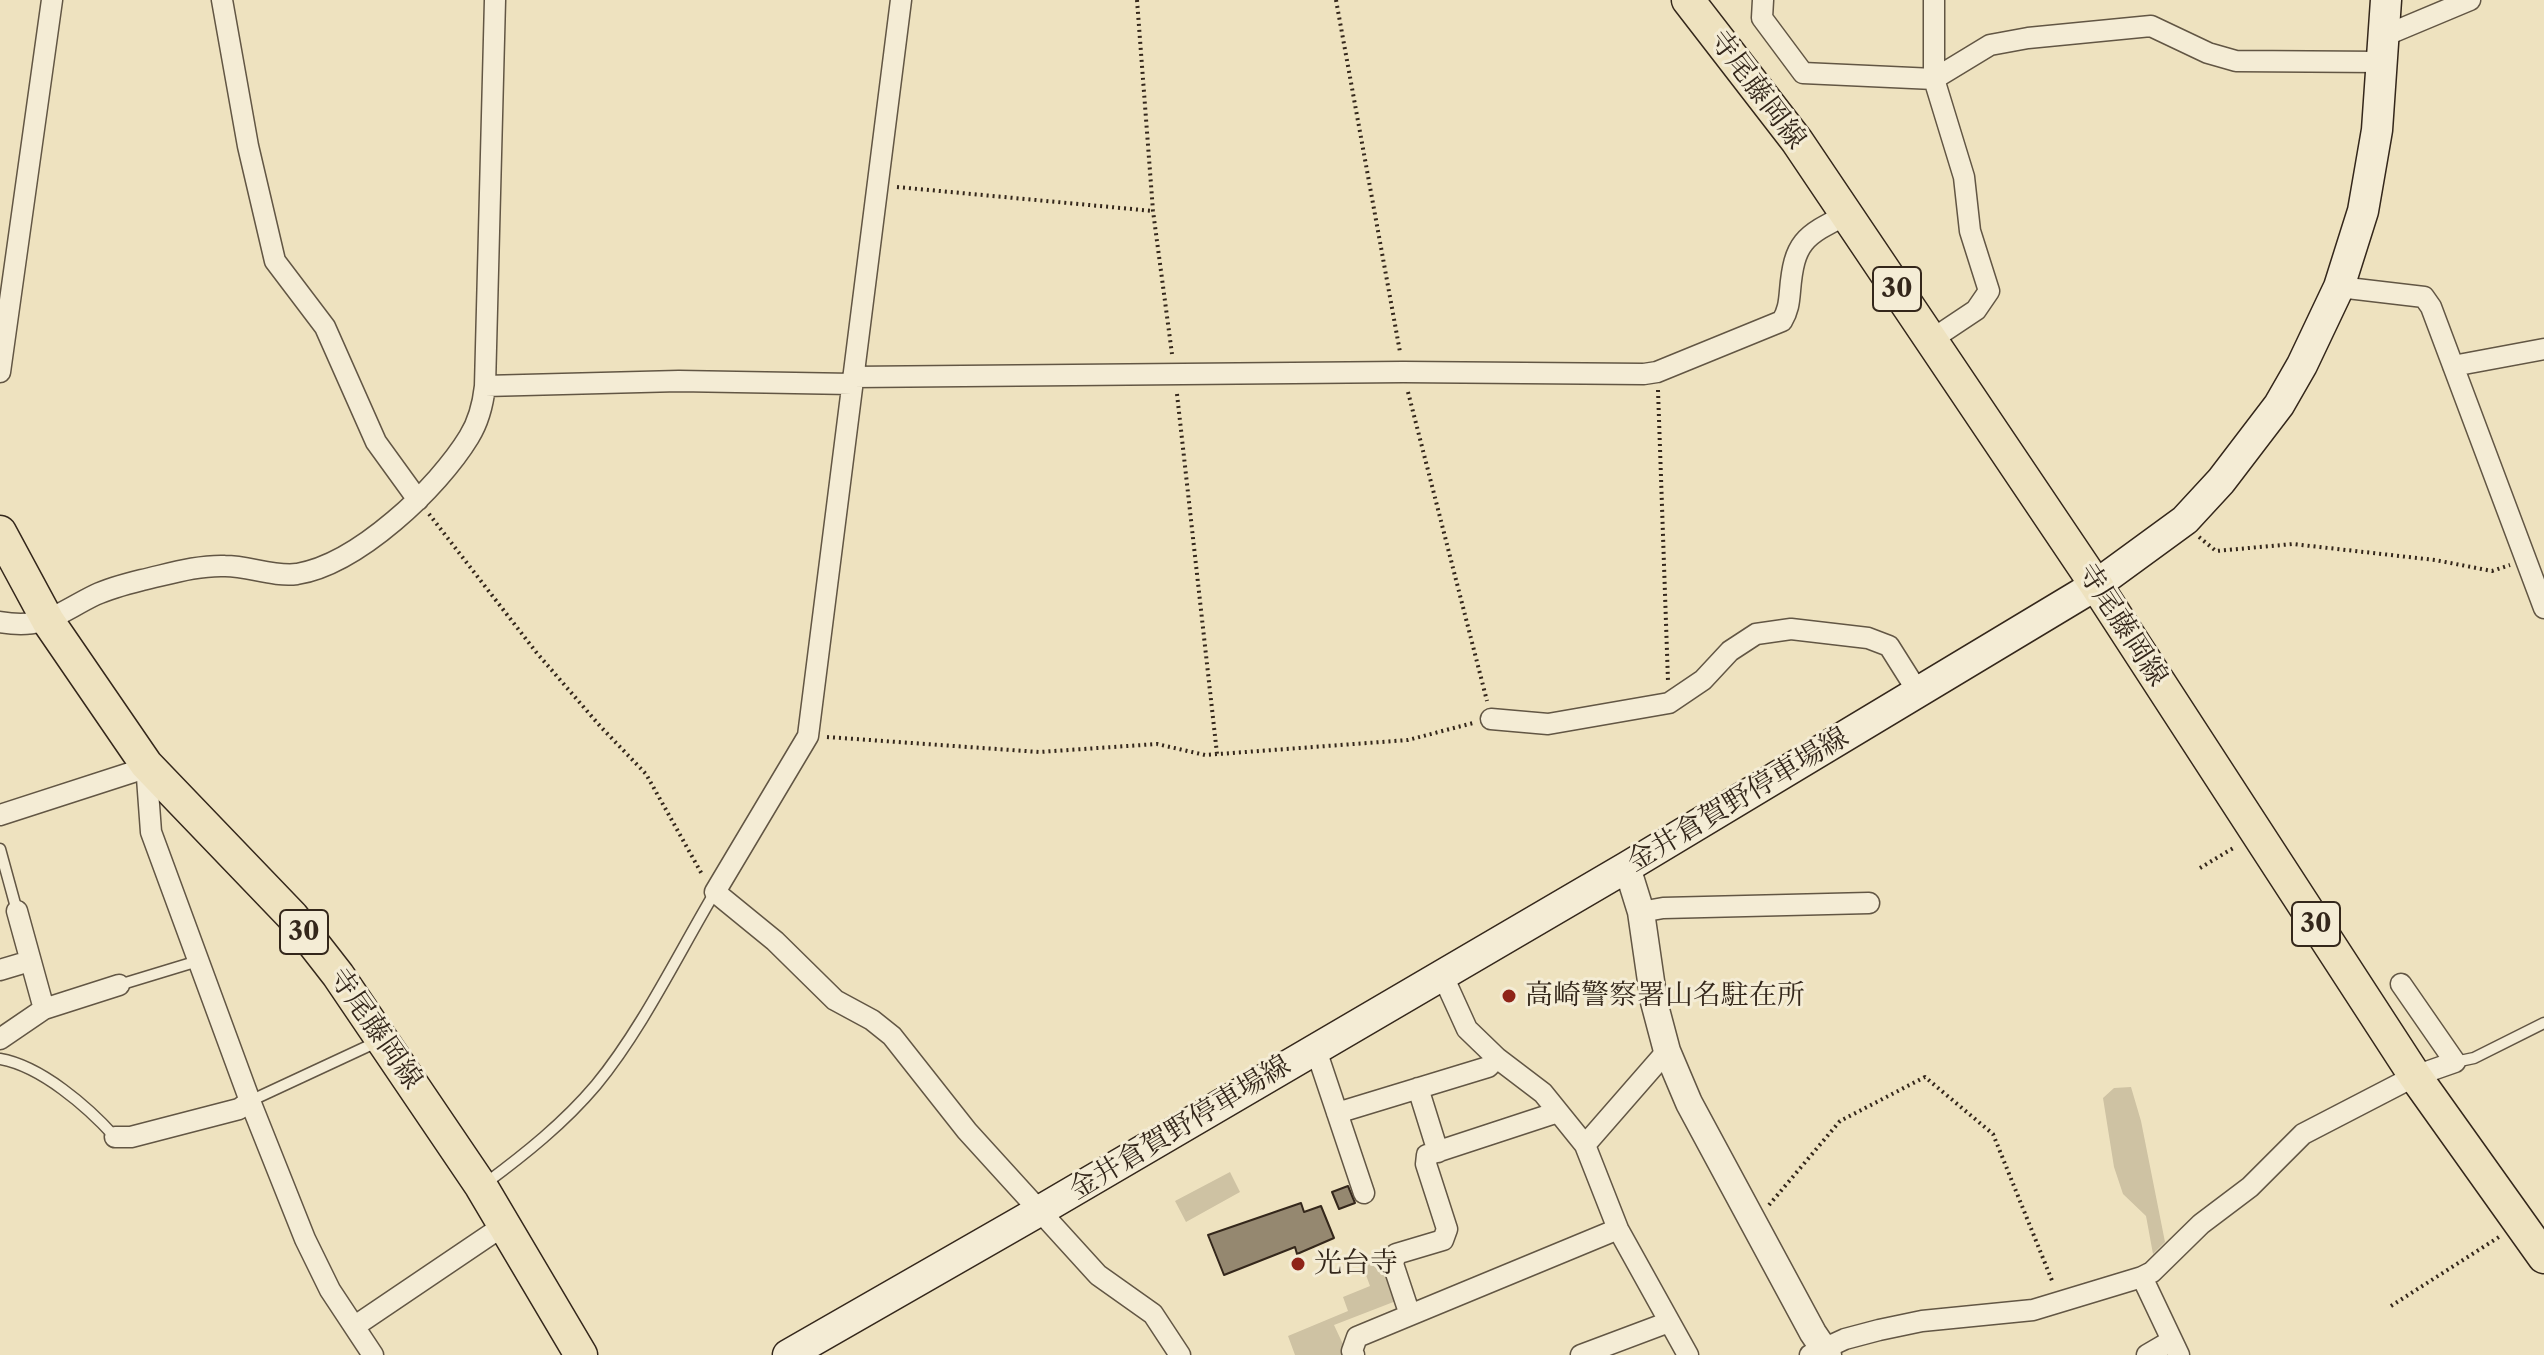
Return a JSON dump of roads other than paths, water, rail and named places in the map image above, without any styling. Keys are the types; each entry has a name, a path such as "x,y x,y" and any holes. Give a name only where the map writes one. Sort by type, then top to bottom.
{"main road":[{"name":"寺尾藤岡線","path":"1688,0 1797,141 2096,585 2415,1076 2544,1257"},
{"name":"金井倉賀野停車場線","path":"788,1355 1627,867 2096,585 2185,520 2221,481 2279,405 2339,287 2363,211 2377,130 2386,0"},
{"name":"寺尾藤岡線","path":"0,532 48,621 146,764 292,916 338,975 481,1186 581,1355"}],"street":[{"path":"0,372 52,0"},
{"path":"222,0 248,146 275,261 325,327 376,442 418,500"},
{"path":"0,622 21,626 48,621 121,585 196,568 224,566 296,574 313,569 354,552 418,500 469,438 482,407 485,386 495,0"},
{"path":"901,0 808,736 715,892 775,941 835,1000 872,1020 892,1036 967,1131 1098,1275 1153,1314 1180,1355"},
{"path":"1763,0 1762,18 1803,73 1934,79 1990,45 2028,38 2151,26 2208,53 2236,61 2383,49 2470,0"},
{"path":"1931,340 1976,310 1989,291 1970,231 1964,177 1934,79 1934,0"},
{"path":"485,386 679,381 1657,372 1782,321 1788,312 1791,271 1800,244 1818,229 1846,215"},
{"path":"2339,287 2409,293 2424,297 2431,307 2544,608"},
{"path":"2453,366 2544,349"},
{"path":"1491,719 1548,724 1669,703 1703,680 1730,651 1756,634 1791,629 1856,636 1889,646 1918,692"},
{"path":"0,815 133,772 146,764 151,832 250,1101 305,1239 330,1290 355,1326 367,1352"},
{"path":"1627,867 1641,912 1654,1002 1667,1051 1689,1103 1821,1353 1845,1339 1922,1321 2033,1310 2152,1272 2201,1224 2250,1187 2303,1134 2415,1076 2455,1062 2401,984"},
{"path":"1641,912 1663,908 1869,903"},
{"path":"17,911 44,1009"},
{"path":"0,970 30,961"},
{"path":"1442,974 1467,1029 1497,1058 1543,1093 1585,1145 1618,1229 1688,1355"},
{"path":"0,1039 44,1009 119,985"},
{"path":"1315,1047 1364,1193"},
{"path":"1585,1145 1667,1051"},
{"path":"1337,1113 1488,1067 1497,1058"},
{"path":"1418,1088 1438,1152"},
{"path":"115,1137 131,1137 239,1109 250,1101"},
{"path":"1410,1315 1393,1264 1396,1254 1443,1240 1447,1229 1426,1164 1427,1155 1558,1112"},
{"path":"355,1326 503,1226"},
{"path":"1354,1355 1352,1351 1357,1337 1618,1229"},
{"path":"2142,1277 2175,1348 2147,1355"},
{"path":"1581,1355 1669,1322"}],"lane":[{"path":"0,849 17,911"},
{"path":"481,1186 524,1154 596,1085 624,1045 715,892"},
{"path":"119,985 198,961"},
{"path":"2455,1062 2474,1058 2544,1023"},
{"path":"250,1101 383,1039"},
{"path":"0,1059 26,1066 93,1113 115,1137"}],"place":[{"name":"高崎警察署山名駐在所","path":"1509,996"},
{"name":"光台寺","path":"1298,1264"}]}
